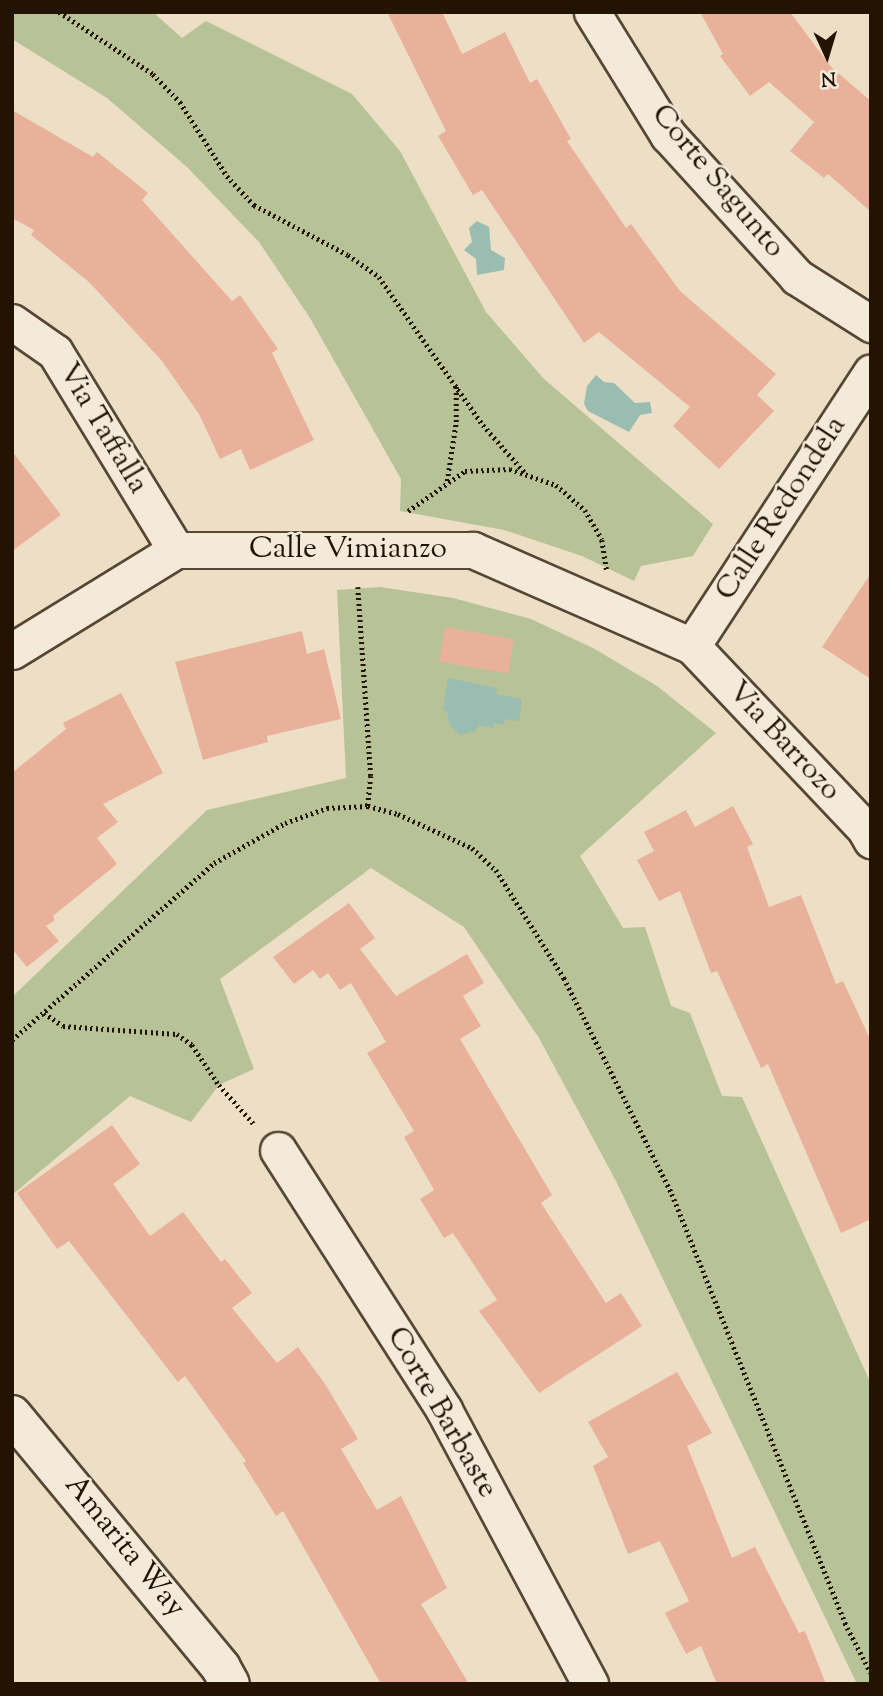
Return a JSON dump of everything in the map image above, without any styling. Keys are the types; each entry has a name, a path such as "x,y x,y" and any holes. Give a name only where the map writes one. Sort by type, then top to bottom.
{"street":[{"name":"Corte Sagunto","path":"592,12 668,135 797,277 871,324"},
{"name":"Via Taffalla","path":"12,322 55,352 176,550"},
{"name":"Calle Redondela","path":"692,646 871,372"},
{"name":"Calle Vimianzo","path":"176,550 472,550 692,646"},
{"path":"12,650 176,550"},
{"name":"Via Barrozo","path":"692,646 865,829 871,840"},
{"name":"Corte Barbaste","path":"278,1150 444,1410 590,1684"},
{"name":"Amarita Way","path":"12,1415 222,1668 230,1684"}],"path":[{"path":"59,12 153,74 180,102 227,176 254,205 348,255 379,277 483,425 526,474"},
{"path":"447,482 456,422 456,384"},
{"path":"12,1040 214,863 285,823 327,808 368,806 398,814 472,848 496,870 564,978 672,1194 845,1623 871,1673"},
{"path":"44,1013 63,1026 177,1034 192,1045 219,1085 278,1150"}],"green space":[{"path":"12,12 153,12 182,38 206,21 352,94 400,151 486,312 544,379 713,524 693,556 641,566 634,581 582,556 504,530 400,511 401,479 310,318 259,242 187,167 107,98 12,39"},
{"path":"380,587 453,598 531,619 593,648 657,686 716,733 580,856 623,928 645,927 671,1006 690,1013 722,1096 742,1097 871,1384 871,1684 857,1684 616,1181 539,1038 464,927 371,868 220,979 254,1069 219,1085 191,1122 130,1096 12,1195 12,997 207,810 346,778 337,590"}],"water":[{"path":"477,221 489,227 491,250 505,258 504,270 477,275 476,259 464,250 472,242 469,228"},
{"path":"596,375 604,382 614,383 635,403 650,402 652,413 640,415 629,432 588,411 584,404 587,386"},
{"path":"448,678 497,688 496,694 522,699 519,721 505,719 504,725 494,723 493,728 478,725 475,731 460,735 449,724 447,711 443,711"}],"building":[{"path":"387,12 442,12 462,54 505,32 530,83 537,79 571,139 567,141 626,228 631,224 680,291 776,374 757,395 774,411 719,469 673,426 690,407 599,332 584,343 482,190 473,195 438,136 446,131"},
{"path":"700,12 790,12 831,67 871,101 871,212 828,174 824,178 790,151 814,122 769,82 750,96 720,56 723,54"},
{"path":"12,110 93,157 97,152 148,193 142,200 232,301 240,295 278,349 272,353 314,440 250,470 241,449 220,459 199,414 162,361 89,282 31,235 34,230 12,218"},
{"path":"12,451 61,515 12,551"},
{"path":"871,573 871,679 822,647"},
{"path":"445,627 514,639 508,674 439,661"},
{"path":"302,631 307,654 324,649 341,719 267,736 268,742 203,760 175,662"},
{"path":"121,693 163,773 103,804 118,822 97,838 117,864 53,916 55,920 46,926 59,941 27,967 12,949 12,773 66,729 63,723"},
{"path":"733,806 753,844 747,847 769,907 801,895 836,984 843,981 871,1041 871,1219 841,1233 768,1064 761,1068 717,971 711,973 680,891 659,901 637,860 654,851 644,832 686,810 695,827"},
{"path":"349,903 375,938 360,949 396,996 467,954 484,983 463,996 481,1026 460,1039 552,1195 541,1203 606,1303 621,1293 642,1326 539,1393 479,1311 497,1300 453,1233 444,1238 420,1199 434,1190 404,1137 414,1131 367,1053 386,1042 351,983 340,990 328,973 320,979 313,970 294,984 273,957"},
{"path":"112,1125 140,1164 113,1184 150,1236 183,1212 221,1262 225,1259 252,1293 232,1308 277,1363 298,1347 325,1384 358,1439 341,1449 377,1510 401,1496 447,1588 421,1604 469,1684 381,1684 283,1511 276,1516 243,1463 246,1461 185,1376 178,1382 69,1241 57,1249 17,1193"},
{"path":"677,1372 712,1433 687,1446 732,1558 755,1547 799,1633 805,1631 826,1684 717,1684 701,1646 686,1654 665,1613 689,1601 660,1541 628,1554 593,1466 608,1457 588,1422"}]}
